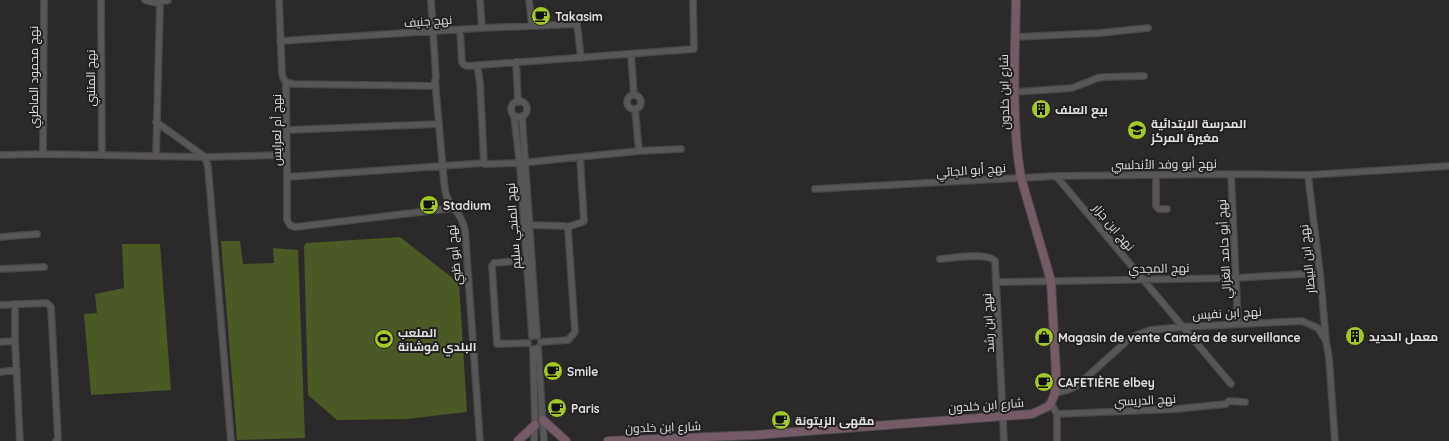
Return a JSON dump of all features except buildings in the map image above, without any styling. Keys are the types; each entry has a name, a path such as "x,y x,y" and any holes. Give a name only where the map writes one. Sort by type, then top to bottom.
{"street":[{"name":"نهج محمود الماطري","path":"43,154 44,0"},
{"name":"نهج المتنبي","path":"101,0 102,155"},
{"path":"145,0 152,2 168,0"},
{"name":"نهج أم لعرايس","path":"279,0 282,73 283,79 286,83 287,220 290,225 295,227 454,208"},
{"name":"نهج أبو ظبي","path":"431,0 442,167 448,200 463,221 465,230 480,441"},
{"path":"480,0 482,28"},
{"path":"529,0 532,26"},
{"path":"460,30 463,64 467,66 631,55 694,49 693,0"},
{"name":"شارع ابن خلدون","path":"608,441 756,438 1003,415 1032,414 1047,407 1051,403 1055,393 1056,373 1051,281 1021,178 1018,161 1015,92 1016,0"},
{"path":"156,156 160,2"},
{"name":"نهج جنيف","path":"280,41 482,28 577,24 581,58"},
{"path":"1016,37 1100,33 1148,28"},
{"path":"631,55 634,95"},
{"path":"516,62 518,102"},
{"path":"477,65 480,83 484,163"},
{"path":"1015,92 1072,88 1098,78 1105,77 1144,76"},
{"name":"نهج أم لعرايس","path":"286,83 436,86"},
{"path":"634,95 629,97 627,102 630,107 634,109 639,151"},
{"path":"634,95 641,101 639,106 634,109"},
{"path":"518,102 523,103 526,107 526,112 522,116 514,116 511,109 513,104 518,102"},
{"name":"نهج المنجي سليم","path":"514,116 523,163 530,226 533,260 534,336"},
{"name":"نهج المنجي سليم","path":"522,116 526,261 534,336"},
{"path":"156,122 205,157 208,167 231,441"},
{"path":"286,130 439,124"},
{"path":"287,177 484,163 523,163 639,151 681,149"},
{"path":"0,155 43,154 205,157 287,156"},
{"path":"530,226 567,227 584,221 580,157"},
{"name":"نهج أبو وفد الأندلسي","path":"1021,178 1056,176 1231,174 1308,175 1449,166"},
{"name":"نهج أبو حامد الغزالي","path":"1231,174 1238,324"},
{"path":"1156,175 1156,206 1160,209 1167,209"},
{"name":"نهج ابن البيطار","path":"1308,175 1320,273 1326,341"},
{"name":"نهج ابن جزار","path":"1056,176 1231,384"},
{"name":"نهج أبو الجائي","path":"815,189 1021,178"},
{"path":"534,441 535,348 542,342 568,340 575,332 567,227"},
{"path":"0,236 37,234"},
{"name":"نهج ابن رشد","path":"940,259 976,256 991,257 995,261 1004,441"},
{"path":"533,260 494,263 492,266 497,344 528,342 534,336 539,337 542,342"},
{"path":"0,269 44,267"},
{"name":"نهج المجدي","path":"997,282 1236,278 1320,273"},
{"path":"0,305 47,303 51,307 58,440 56,441"},
{"path":"15,304 15,341 20,441"},
{"name":"نهج ابن نفيس","path":"1055,393 1068,390 1076,386 1130,338 1150,330 1302,321 1318,328 1326,341"},
{"path":"0,342 15,341"},
{"path":"1326,341 1329,358 1335,441"},
{"path":"528,342 530,347 535,348"},
{"path":"535,348 544,441"},
{"path":"0,372 17,370"},
{"name":"نهج الدريسي","path":"1057,414 1176,409 1226,404 1229,401 1245,402"},
{"path":"1051,403 1057,414 1057,441"},
{"path":"543,420 566,441"},
{"path":"518,441 535,425"}],"green space":[{"name":"الملعب البلدي فوشانة","path":"400,237 459,283 467,412 406,419 337,420 308,395 304,246 306,243"},
{"path":"221,241 240,241 243,264 274,263 273,248 298,250 305,438 237,440"},
{"path":"122,244 160,244 171,390 91,395 84,314 97,313 95,294 124,288"}],"place":[{"name":"Takasim","path":"541,16"},
{"name":"بيع العلف","path":"1041,109"},
{"name":"المدرسة الابتدائية مغيرة المركز","path":"1137,130"},
{"name":"Stadium","path":"429,205"},
{"name":"معمل الحديد","path":"1355,336"},
{"name":"Magasin de vente Caméra de surveillance","path":"1044,337"},
{"name":"الملعب البلدي فوشانة","path":"384,339"},
{"name":"Smile","path":"553,371"},
{"name":"CAFETIÈRE elbey","path":"1044,382"},
{"name":"Paris","path":"557,408"},
{"name":"مقهى الزيتونة","path":"781,420"}]}
